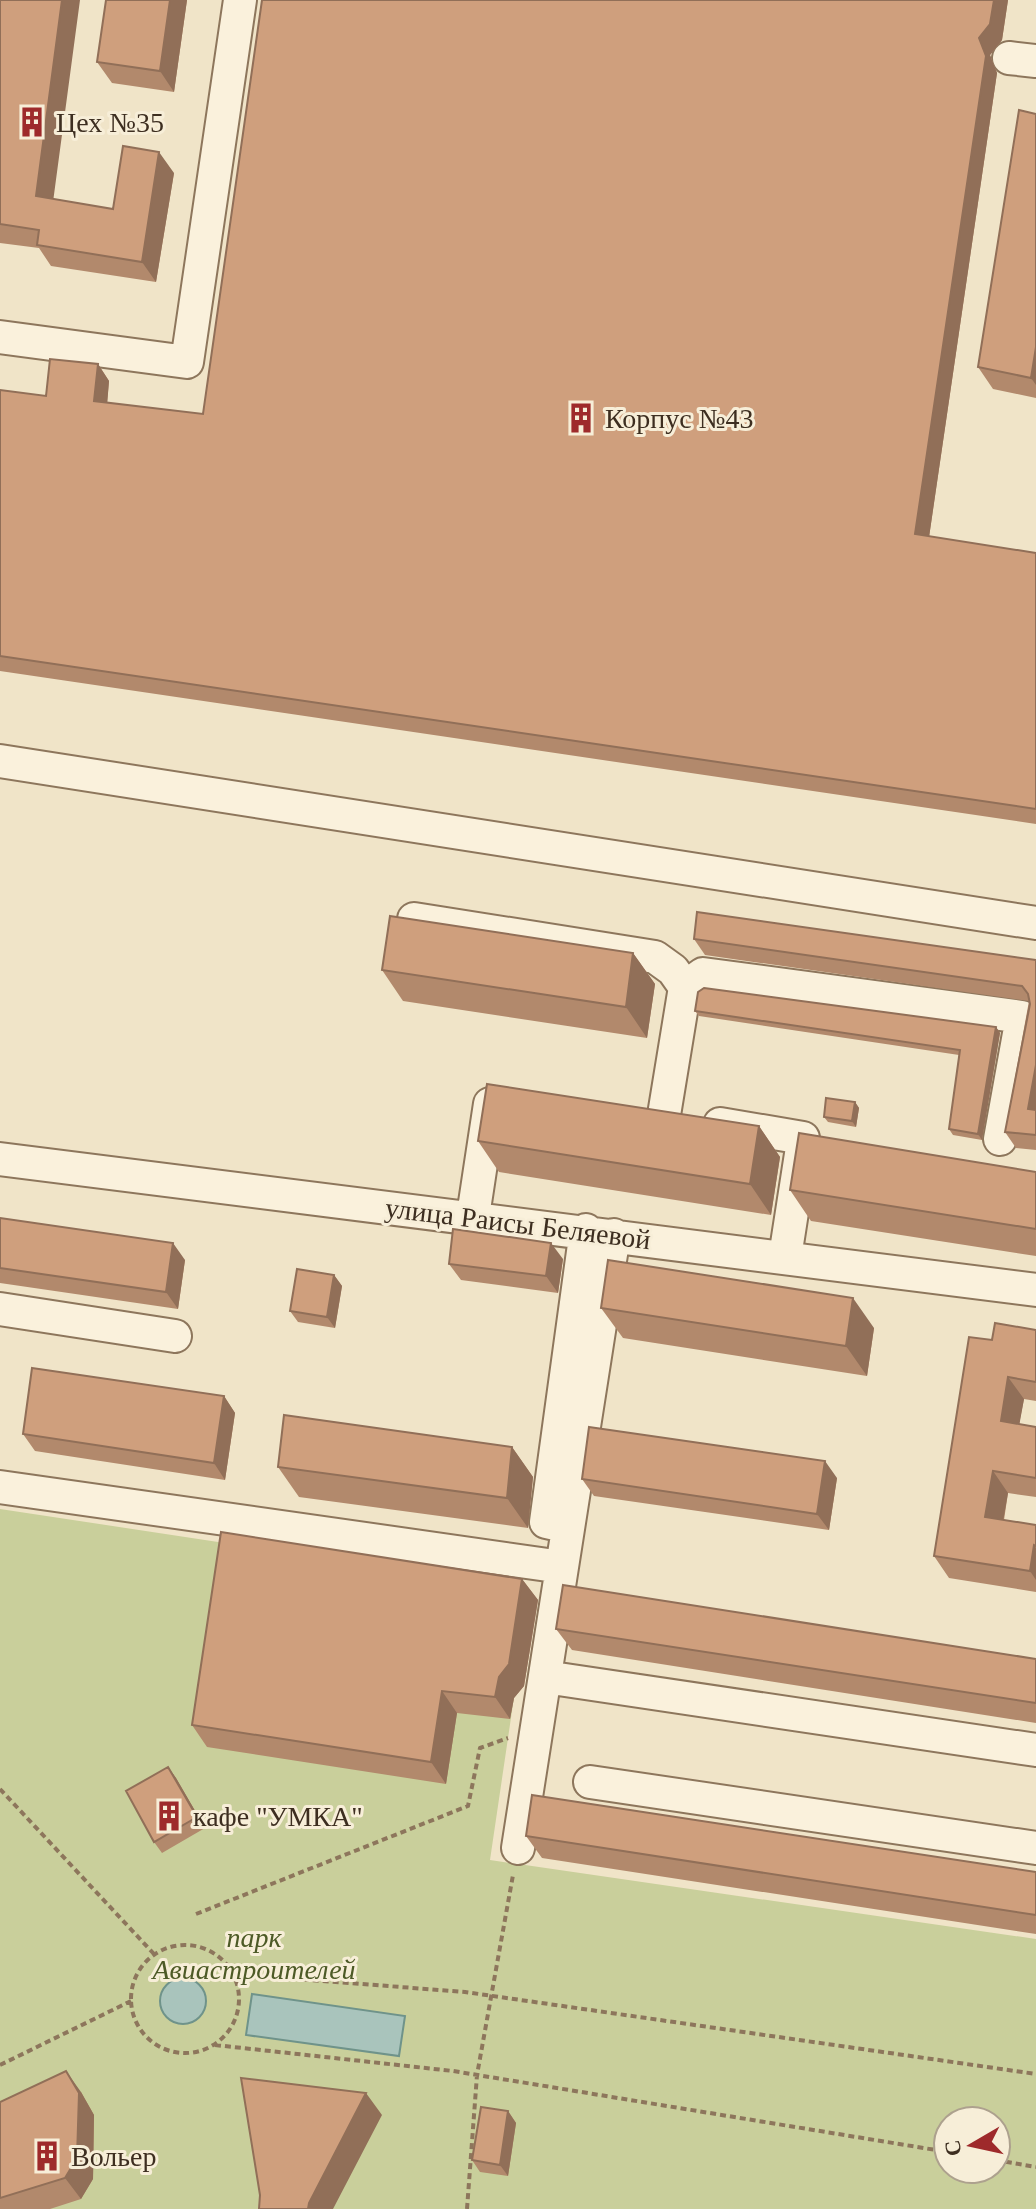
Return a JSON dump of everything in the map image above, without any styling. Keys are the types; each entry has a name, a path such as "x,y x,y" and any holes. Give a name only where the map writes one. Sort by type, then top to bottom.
{"street":[{"path":"0,337 187,362 240,0"},
{"path":"0,761 1036,923"},
{"path":"414,919 655,957 673,970 685,987"},
{"path":"785,1257 819,1140 648,1112 685,987 703,974 1022,1017 998,1158"},
{"path":"473,1216 493,1088 524,1093"},
{"name":"улица Раисы Беляевой","path":"0,1159 473,1216 1036,1290"},
{"path":"518,1848 568,1527 600,1233"},
{"path":"0,1309 175,1336"},
{"path":"0,1487 562,1567"},
{"path":"545,1677 1036,1750"},
{"path":"590,1782 1036,1848"}],"path":[{"path":"196,1914 468,1806 480,1748 537,1728"},
{"path":"0,1789 154,1954"},
{"path":"467,2209 477,2075 518,1848"},
{"path":"215,2045 235,2020 239,2005 233,1974 205,1948 170,1947 154,1954 141,1967 133,1983 131,2001 134,2019 144,2035 158,2046 189,2053 215,2045 477,2075 932,2149"},
{"path":"233,1974 490,1996 1036,2074"},
{"path":"0,2065 131,2001"},
{"path":"1012,2163 1036,2167"}],"green space":[{"name":"парк Авиастроителей","path":"0,1509 530,1589 490,1860 1036,1939 1036,2209 0,2209"}],"water":[{"path":"183,1978 199,1985 206,2001 199,2017 183,2024 167,2017 160,2001 167,1985"},
{"path":"252,1994 405,2016 399,2056 246,2035"}],"building":[{"name":"Цех №35","path":"0,0 62,0 36,196 113,209 123,146 159,152 142,262 37,245 39,230 0,224"},
{"path":"106,0 170,0 160,71 97,62"},
{"name":"Корпус №43","path":"262,0 994,0 990,24 979,38 986,56 915,534 1036,553 1036,809 0,656 0,390 46,396 50,359 98,364 94,401 203,414"},
{"path":"1019,110 1036,114 1036,347 1031,378 978,367"},
{"path":"697,912 1036,960 1036,1065 1028,1109 1036,1110 1036,1135 1005,1132 1030,1004 1022,986 694,939"},
{"path":"390,916 633,953 626,1007 382,970"},
{"path":"704,988 996,1027 978,1134 949,1129 960,1050 695,1011 698,992"},
{"path":"487,1084 759,1126 750,1184 478,1141"},
{"path":"826,1098 855,1102 852,1121 824,1117"},
{"path":"799,1133 1036,1172 1036,1229 790,1190"},
{"path":"0,1218 173,1243 166,1292 0,1268"},
{"path":"453,1229 551,1243 546,1276 449,1264"},
{"path":"608,1260 853,1298 846,1346 601,1308"},
{"path":"297,1269 334,1275 327,1317 290,1311"},
{"path":"995,1323 1036,1330 1036,1382 1008,1377 1001,1421 1036,1427 1036,1478 993,1471 985,1517 1036,1525 1036,1546 1030,1571 934,1556 969,1337 992,1340"},
{"path":"32,1368 224,1396 214,1463 23,1434"},
{"path":"284,1415 512,1447 507,1498 278,1467"},
{"path":"589,1427 825,1461 817,1514 582,1479"},
{"path":"221,1532 522,1579 509,1664 499,1677 495,1697 442,1691 431,1762 192,1725"},
{"path":"563,1585 1036,1659 1036,1703 556,1629"},
{"name":"кафе \"УМКА\"","path":"168,1767 197,1817 154,1842 126,1791"},
{"path":"532,1795 1036,1872 1036,1915 526,1836"},
{"name":"Вольер","path":"66,2071 79,2093 77,2158 65,2178 0,2198 0,2102"},
{"path":"241,2078 366,2093 308,2209 259,2209 260,2195"},
{"path":"481,2107 508,2111 500,2165 472,2160"}],"place":[{"name":"Цех №35","path":"32,122"},
{"name":"Корпус №43","path":"581,418"},
{"name":"кафе \"УМКА\"","path":"169,1816"},
{"name":"Вольер","path":"47,2156"}]}
